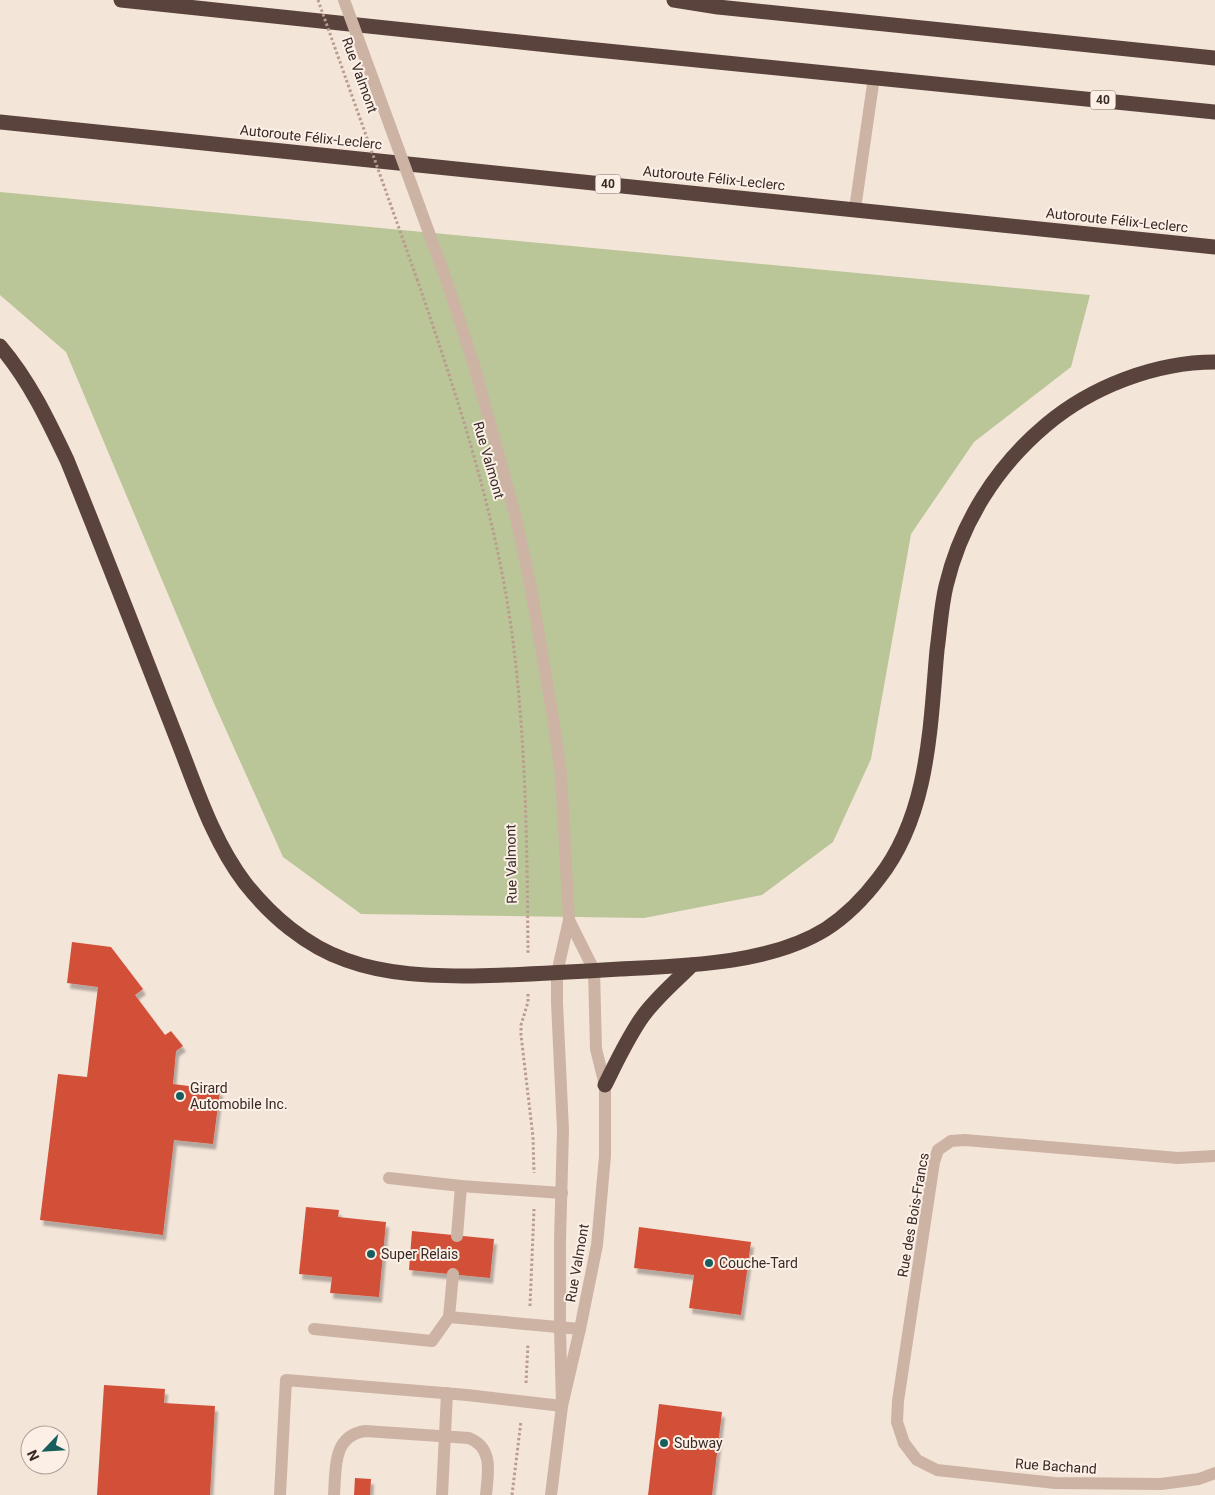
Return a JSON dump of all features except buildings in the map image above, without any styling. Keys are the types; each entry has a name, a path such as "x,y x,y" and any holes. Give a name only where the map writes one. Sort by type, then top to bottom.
{"highway":[{"name":"40","path":"121,0 1215,112"},
{"path":"674,0 718,7 1215,58"},
{"name":"Autoroute Félix-Leclerc","path":"0,122 1215,247"},
{"path":"0,346 18,369 37,399 67,460 203,803 226,852 244,881 282,921 305,939 330,954 354,963 395,972 426,975 485,976 692,965 732,960 770,952 793,944 825,929 840,918 861,899 880,877 893,857 914,810 928,745 945,590 960,541 980,501 996,476 1034,435 1057,416 1089,396 1133,377 1158,370 1182,365 1215,362"},
{"path":"605,1084 628,1039 643,1017 692,965"}],"street":[{"name":"Rue Valmont","path":"344,0 447,282 491,423 516,518 530,582 554,718 561,774 569,920 558,972 557,1003 563,1130 560,1241 562,1406"},
{"path":"855,209 874,77"},
{"name":"Rue Valmont","path":"552,1495 562,1406 597,1245 605,1156 605,1084 596,1049 594,970 569,920"},
{"name":"Rue des Bois-Francs","path":"904,1443 897,1422 898,1401 934,1162 938,1150 951,1141 965,1140 1178,1158 1215,1156"},
{"path":"389,1178 461,1186 562,1193"},
{"path":"457,1236 461,1186"},
{"path":"314,1329 432,1341 449,1317 453,1274"},
{"path":"449,1317 580,1329"},
{"path":"280,1495 286,1380 447,1393 562,1406"},
{"path":"442,1495 447,1393"},
{"path":"334,1495 338,1451 343,1442 358,1432 365,1431 469,1438 476,1441 482,1447 488,1462 486,1495"},
{"name":"Rue Bachand","path":"904,1443 917,1460 937,1470 1055,1483 1161,1484 1199,1479 1215,1473"}],"path":[{"name":"Rue Valmont","path":"318,0 443,356 478,473 498,552 516,670 523,763 528,948"},
{"path":"528,1002 521,1026 521,1035 535,1157"},
{"path":"530,1298 534,1217"},
{"path":"526,1378 528,1346"},
{"path":"512,1495 521,1422"}],"green space":[{"path":"0,192 1090,295 1071,367 974,442 911,534 871,759 833,842 762,895 644,918 361,914 283,857 213,701 66,352 0,295"}],"place":[{"name":"Girard Automobile Inc.","path":"180,1096"},
{"name":"Super Relais","path":"371,1254"},
{"name":"Couche-Tard","path":"709,1263"},
{"name":"Subway","path":"664,1443"}]}
